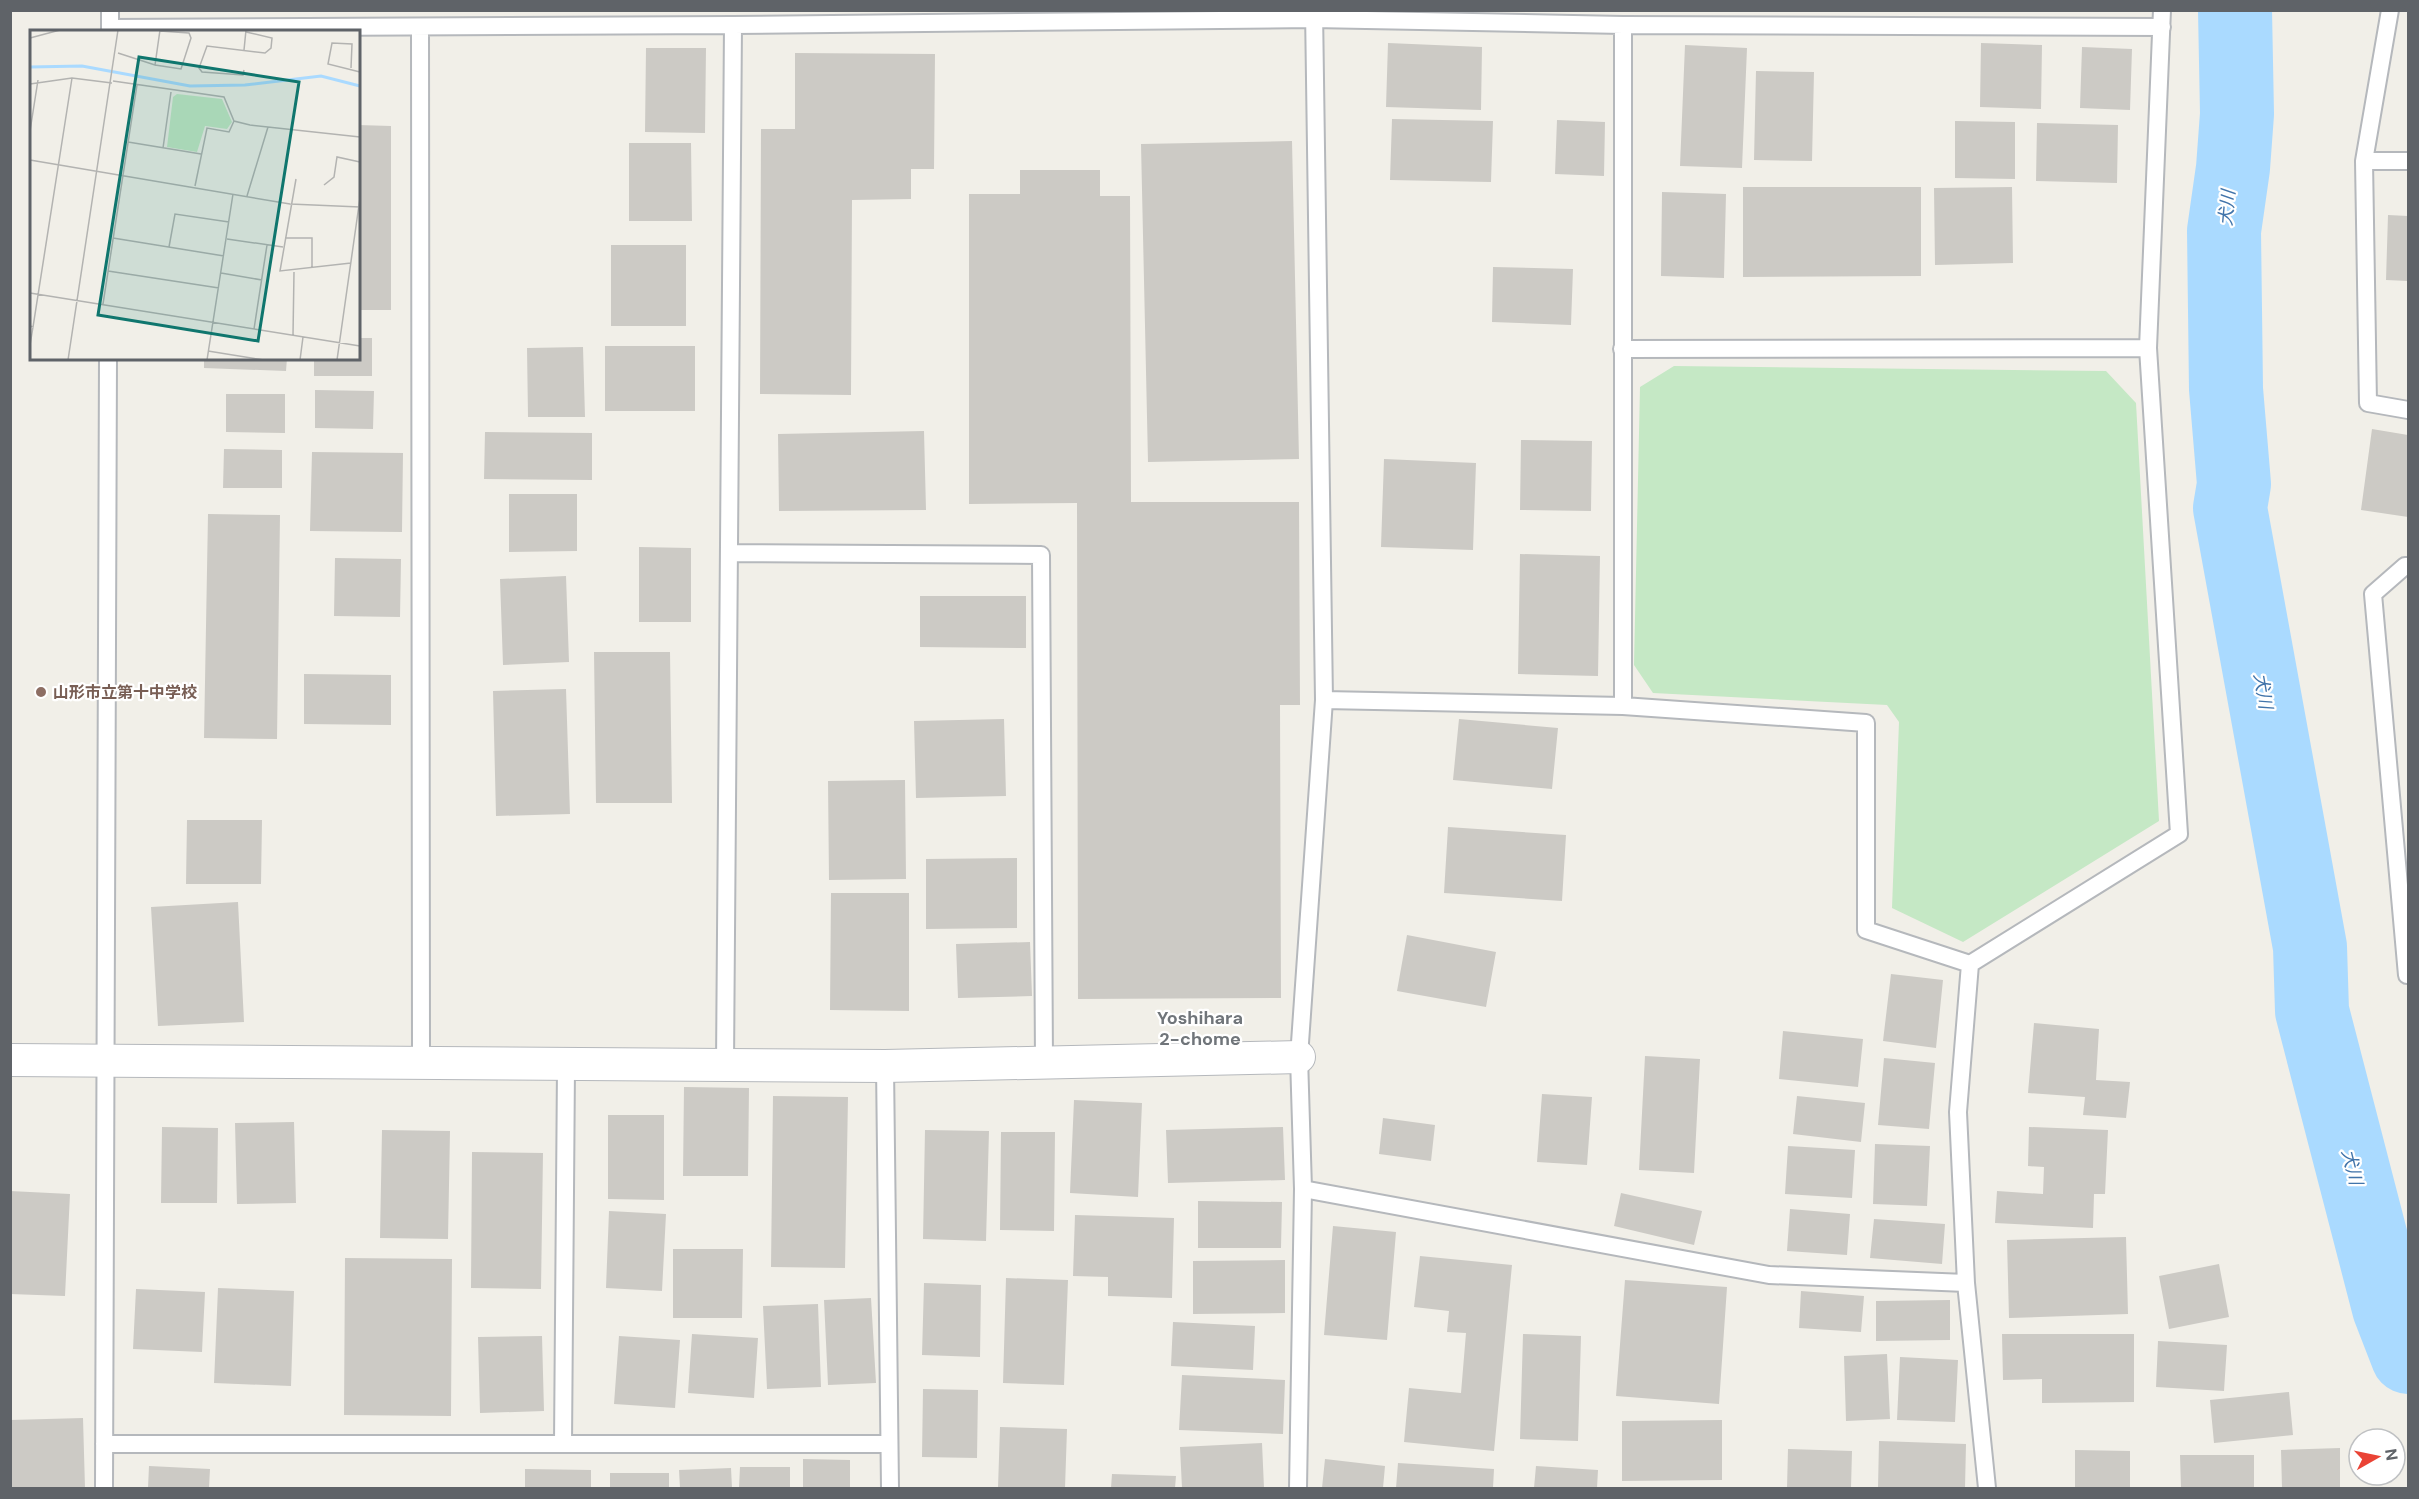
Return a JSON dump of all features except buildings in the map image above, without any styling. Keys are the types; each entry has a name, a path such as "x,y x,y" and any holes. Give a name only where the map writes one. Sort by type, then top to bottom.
{"street":[{"path":"10,1060 421,1062 566,1066 725,1064 885,1066 1299,1056"}],"lane":[{"path":"110,10 110,30 733,25 1314,15 1623,25 2162,19 2148,348 2179,834 1970,964 1866,930 1866,723 1623,706 1324,700"},
{"path":"2390,10 2364,161 2368,403 2409,410"},
{"path":"1298,1488 1304,1189 1299,1056 1324,700 1314,15"},
{"path":"725,1064 733,25"},
{"path":"1623,25 1623,706"},
{"path":"420,27 421,1062"},
{"path":"2364,161 2409,161"},
{"path":"1622,349 2148,348"},
{"path":"104,1488 108,360"},
{"path":"729,553 1041,555 1044,1062"},
{"path":"2409,566 2405,566 2373,594 2407,975 2409,975"},
{"path":"1970,964 1958,1112 1966,1283 1987,1488"},
{"path":"563,1444 566,1066"},
{"path":"885,1066 890,1488"},
{"path":"1304,1189 1769,1275 1966,1283"},
{"path":"104,1444 888,1444"}],"green space":[{"path":"1674,366 2106,371 2136,403 2159,821 1963,942 1892,908 1899,722 1887,705 1653,693 1634,665 1640,387"}],"waterway":[{"name":"犬川","path":"2235,10 2237,114 2233,168 2224,231 2226,389 2234,484 2230,508 2310,947 2312,1011 2389,1308 2408,1357"}],"place":[{"name":"山形市立第十中学校","path":"41,692"}],"district":[{"name":"Yoshihara 2-chome","path":"1200,1028"}]}
